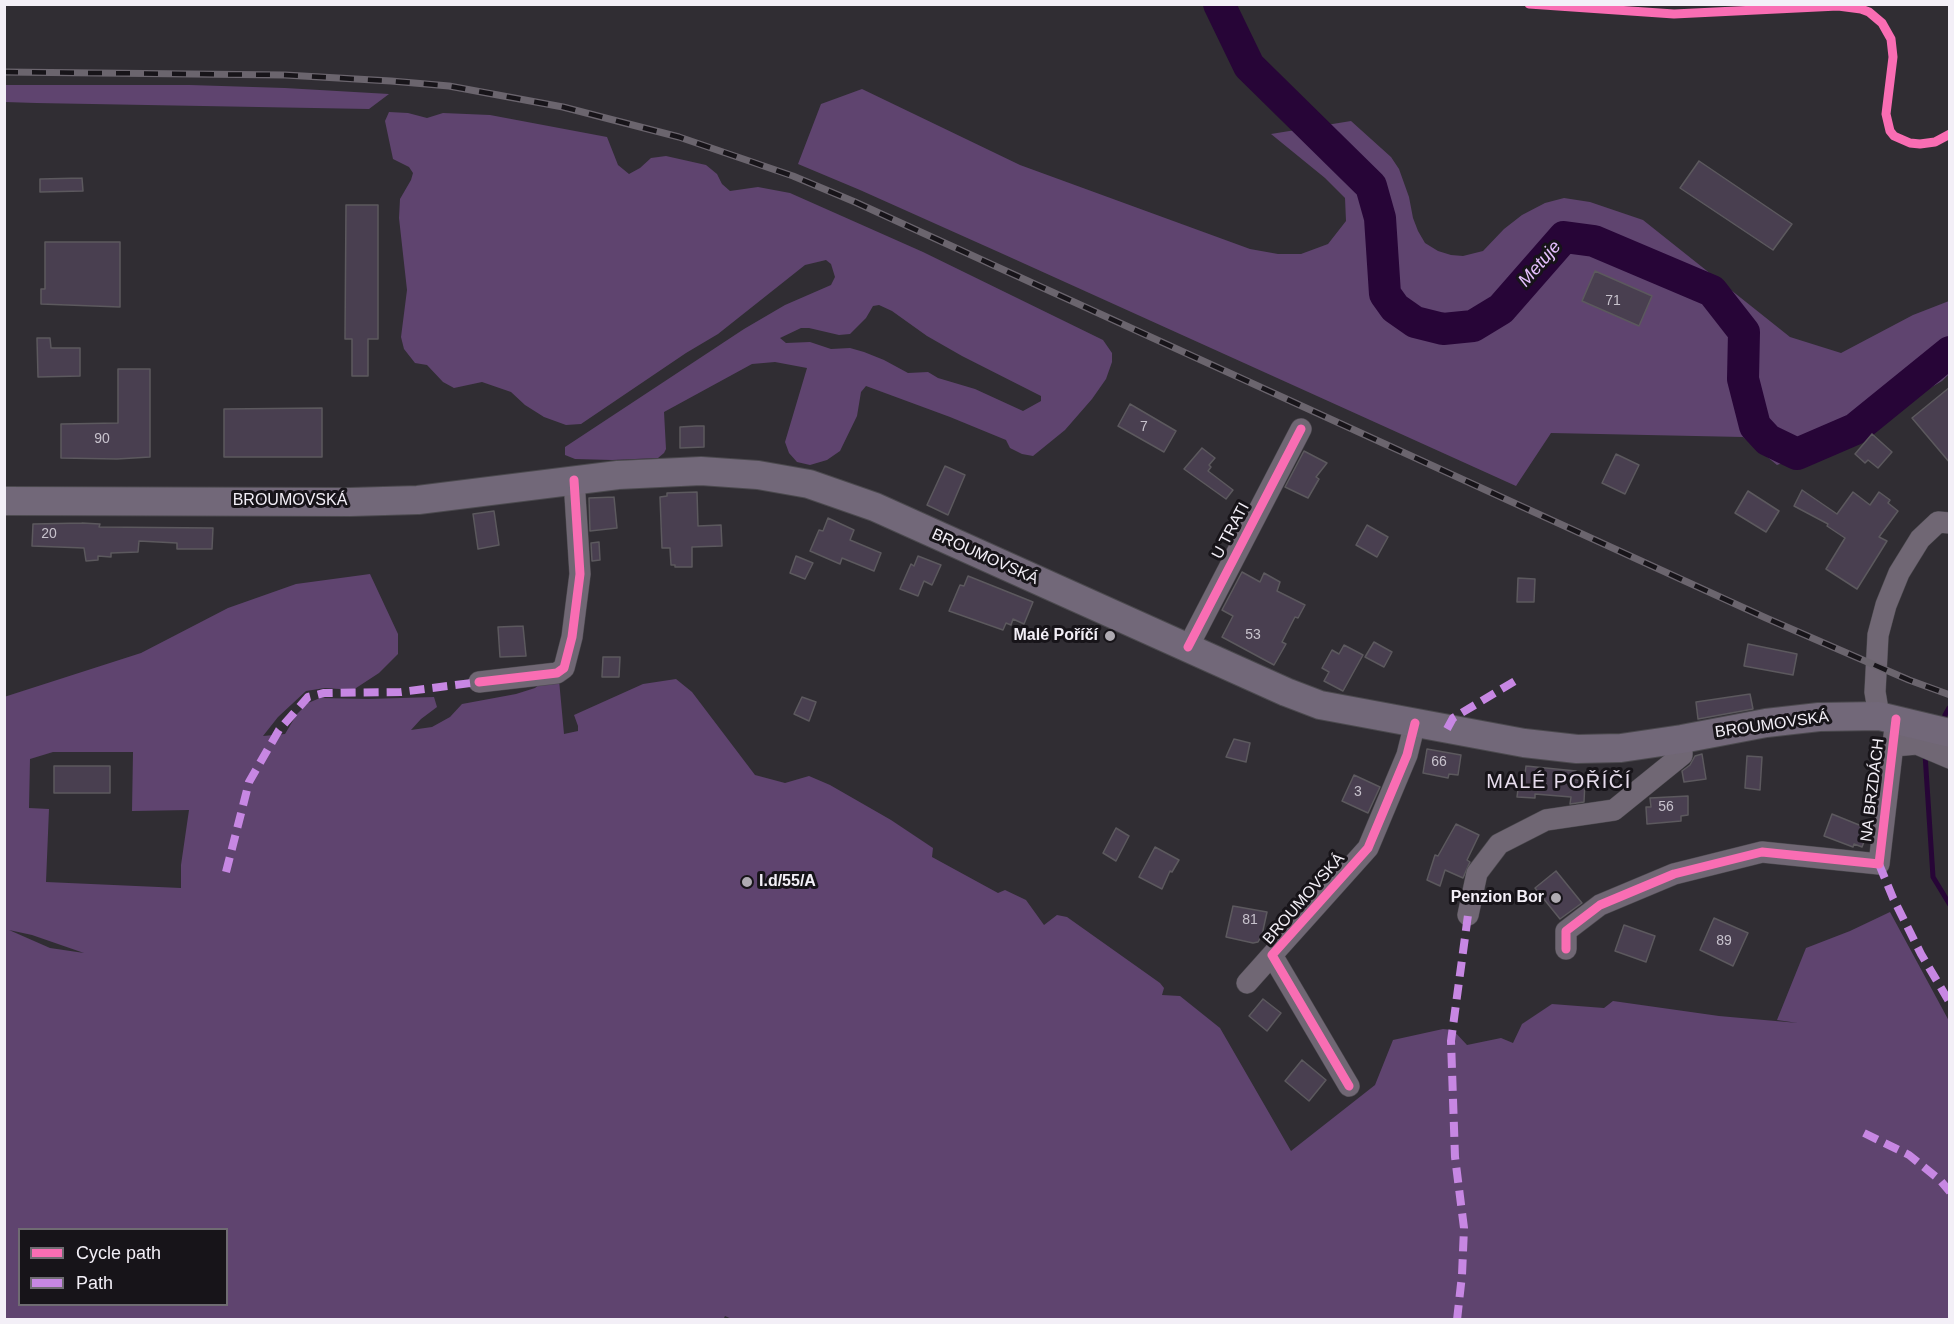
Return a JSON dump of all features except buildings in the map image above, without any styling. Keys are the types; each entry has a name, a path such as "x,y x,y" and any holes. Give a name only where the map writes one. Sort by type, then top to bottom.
{"main road":[{"name":"BROUMOVSKÁ","path":"4,501 418,500 618,475 726,472 782,478 809,484 875,507 1286,692 1320,705 1524,743 1569,748 1620,748 1819,717 1950,733"}],"street":[{"name":"U TRATI","path":"1188,647 1301,429"},
{"path":"479,682 557,673 564,668 572,637 580,574 574,480"},
{"name":"NA BRZDÁCH","path":"1566,949 1566,931 1600,905 1674,874 1762,852 1879,864 1890,727 1875,692 1878,635 1886,604 1899,573 1920,539 1938,522 1950,523"},
{"name":"BROUMOVSKÁ","path":"1349,1086 1272,955 1368,848 1407,756 1415,723"},
{"path":"1890,727 1917,744 1950,758"},
{"path":"1468,915 1477,873 1499,844 1546,820 1614,810 1682,754 1682,739"},
{"path":"1247,983 1272,955"}],"shaded area":[{"path":"5,85 190,85 389,94 369,109 36,103 5,102"},
{"path":"862,89 1020,165 1250,249 1278,254 1301,254 1328,244 1346,221 1345,198 1325,178 1271,134 1351,121 1391,157 1399,169 1418,231 1425,243 1438,251 1463,256 1483,251 1504,229 1522,215 1545,203 1564,198 1590,202 1643,220 1790,337 1841,353 1913,315 1949,301 1949,374 1942,381 1833,445 1777,465 1743,437 1551,433 1516,486 798,164 821,104"},
{"path":"389,112 408,113 427,118 443,113 490,115 607,137 618,165 629,174 651,158 666,156 706,165 717,174 722,184 730,191 758,187 790,193 923,252 1103,340 1112,353 1112,362 1106,379 1092,399 1065,430 1033,456 1010,448 1006,440 866,386 861,392 857,416 840,451 827,460 810,465 797,462 789,453 785,442 807,368 775,362 752,364 664,412 666,449 658,458 575,459 565,455 565,447 744,329 785,305 831,285 835,277 831,264 826,260 805,265 718,334 581,424 566,425 544,417 525,405 511,392 482,382 454,388 443,382 427,365 415,363 404,349 401,337 407,290 399,218 400,199 413,173 409,167 393,159 385,121","holes":["879,305 892,311 927,336 962,356 1041,396 1041,401 1023,411 975,389 938,378 928,372 908,373 864,352 850,348 831,349 810,342 786,343 780,338 801,328 839,335 850,334 866,318 873,306"]},
{"path":"370,574 398,634 398,654 379,673 353,690 325,688 306,691 278,717 263,736 285,734 297,714 308,703 320,698 434,697 437,707 411,730 432,727 450,717 462,704 516,694 535,688 543,681 559,680 564,734 578,731 574,715 643,684 676,679 692,692 755,775 785,783 809,776 830,785 891,820 933,848 932,857 998,893 1005,890 1026,900 1044,925 1057,915 1067,917 1160,983 1164,988 1162,995 1180,996 1220,1028 1291,1151 1375,1085 1393,1040 1443,1029 1453,1030 1467,1045 1501,1038 1513,1043 1522,1024 1552,1004 1604,1008 1613,1001 1719,1016 1798,1023 1777,1020 1806,948 1890,912 1949,1021 1949,1319 734,1320 725,1316 723,1320 5,1319 4,697 141,653 228,608 296,584","holes":["53,752 133,752 132,811 189,810 181,865 181,888 46,882 49,809 29,808 30,759","9,930 32,935 84,953 50,948"]}],"waterway":[{"name":"Metuje","path":"1219,4 1249,66 1371,186 1380,218 1385,294 1395,308 1415,322 1443,329 1473,326 1501,309 1564,237 1594,241 1712,291 1744,332 1743,379 1755,426 1768,440 1797,454 1855,429 1950,352"},
{"path":"1945,715 1949,708"},
{"path":"1925,754 1933,877 1950,905"}],"railway":[{"path":"4,72 285,75 449,86 563,107 679,137 793,176 855,202 1766,618 1909,680 1950,695"}],"marked path":[{"path":"1447,729 1453,718 1520,678"},
{"path":"226,872 249,782 279,730 308,697 324,693 401,692 479,682"},
{"path":"1879,864 1921,954 1950,1003"},
{"path":"1457,1320 1464,1228 1455,1157 1451,1041 1468,915"},
{"path":"1864,1133 1909,1155 1940,1180 1950,1192"}],"cycle path":[{"path":"1529,4 1674,14 1838,6 1861,9 1869,12 1882,23 1891,39 1893,57 1886,114 1890,131 1894,136 1910,143 1920,144 1935,142 1950,134"},
{"path":"1188,647 1301,429"},
{"path":"479,682 557,673 564,668 572,637 580,574 574,480"},
{"path":"1566,949 1566,931 1600,905 1674,874 1762,852 1879,864 1896,719"},
{"path":"1349,1086 1272,955 1368,848 1407,755 1415,723"}],"place":[{"name":"Malé Poříčí","path":"1110,636"},
{"name":"I.d/55/A","path":"747,882"},
{"name":"Penzion Bor","path":"1556,898"}],"district":[{"name":"MALÉ POŘÍČÍ","path":"1559,782"}]}
